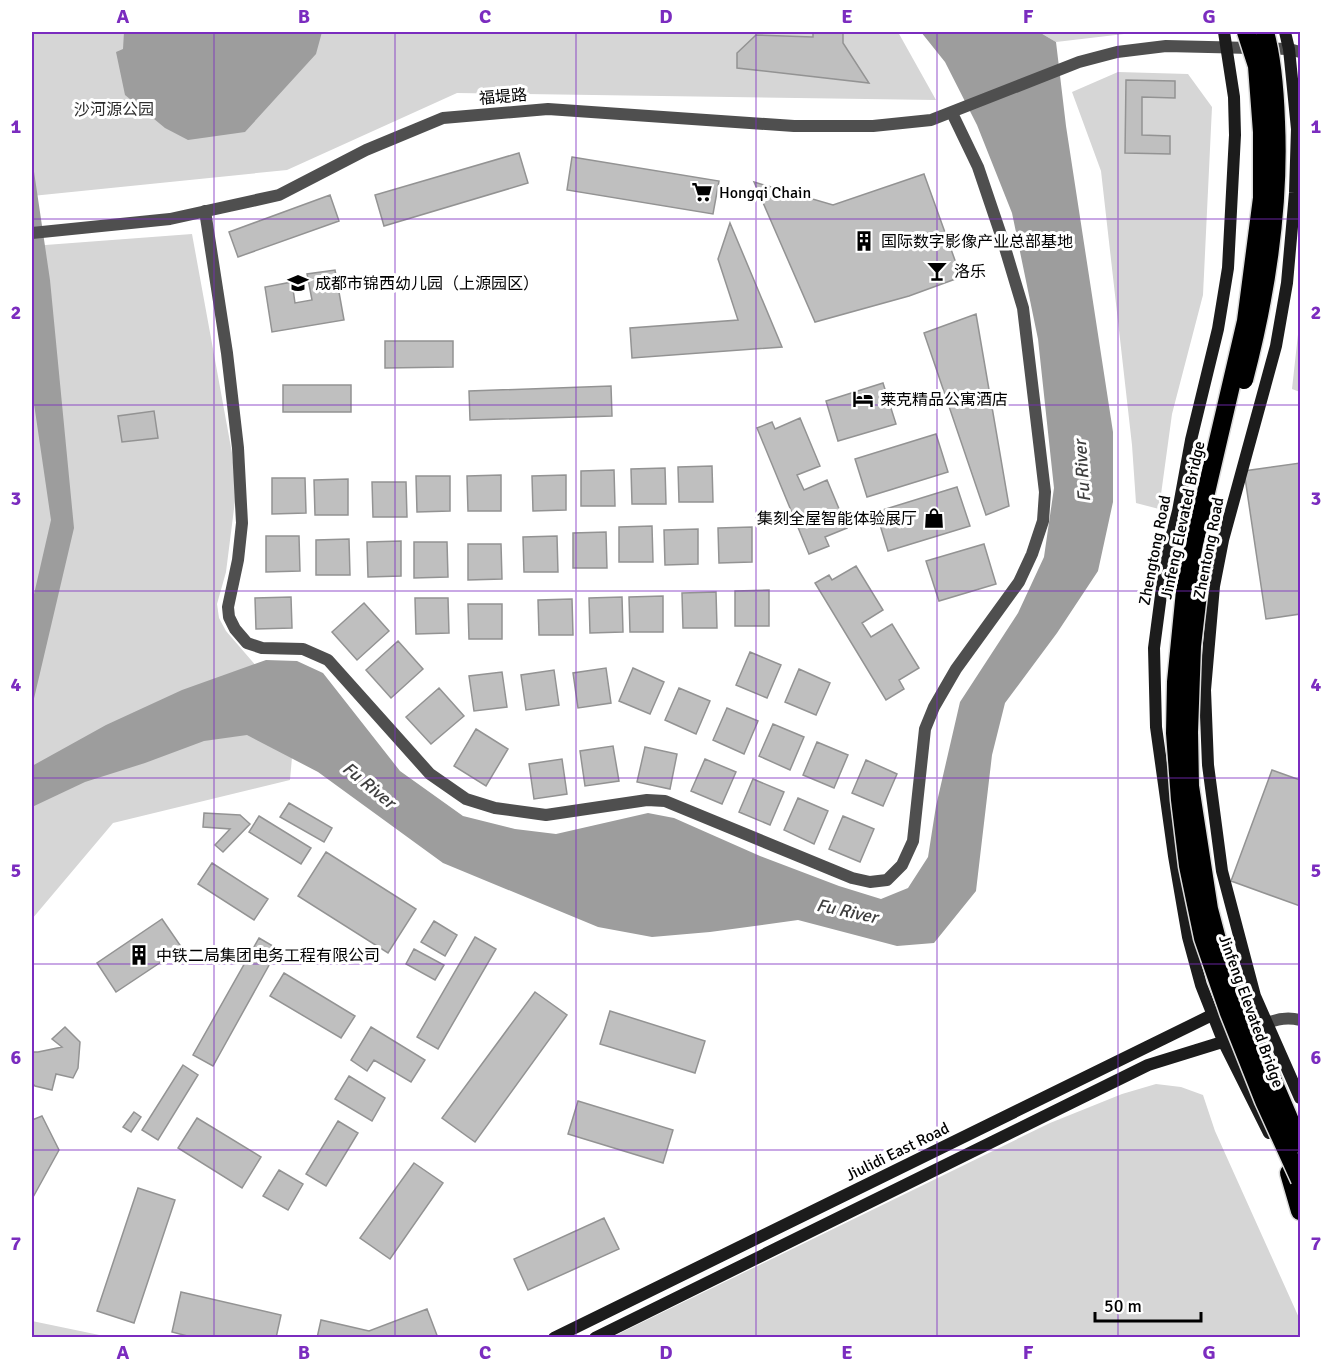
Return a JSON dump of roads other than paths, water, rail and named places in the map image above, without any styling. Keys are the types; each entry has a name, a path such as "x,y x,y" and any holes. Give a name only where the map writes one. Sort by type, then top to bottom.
{"highway":[{"name":"Jinfeng Elevated Bridge","path":"1246,32 1257,66 1262,132 1262,198 1246,321 1185,591 1176,682 1175,733 1188,866 1203,938 1229,1013 1295,1176 1300,1211"},
{"name":"Jinfeng Elevated Bridge","path":"1265,32 1275,79 1278,152 1274,219 1256,334 1210,523 1199,580 1189,699 1190,786 1209,909 1219,947 1300,1144"}],"main road":[{"name":"Zhengtong Road","path":"1224,32 1234,97 1235,135 1227,268 1218,329 1166,557 1154,648 1156,727 1188,937 1201,985 1224,1043 1295,1176 1300,1197"},
{"name":"Zhentong Road","path":"1286,32 1295,50 1297,129 1295,193 1287,283 1276,346 1223,540 1214,586 1206,690 1208,765 1222,871 1255,996 1300,1098"},
{"name":"Jiulidi East Road","path":"554,1338 1255,996"},
{"path":"595,1338 1148,1065 1224,1043 1266,1024"}],"street":[{"name":"福堤路","path":"32,233 170,219 279,195 366,150 444,118 549,109 794,126 873,126 931,120 1079,62 1117,52 1166,46 1226,48"},
{"path":"1226,48 1295,50"},
{"path":"205,211 227,353 240,469 242,523 238,560 231,587 229,617 235,629 247,643 262,648 303,649 328,660 430,774 466,799 495,808 546,815 647,800 665,801 852,878 870,882 887,880 902,865 913,841 925,729 934,707 956,669 1019,582 1032,554 1043,521 1045,492 1023,308 978,167 952,113"},
{"path":"1266,1024 1277,1018 1300,1020"}],"water":[{"path":"124,32 322,32 316,54 245,132 188,140 165,128 125,95 116,52 123,49"},
{"name":"Fu River","path":"921,32 1039,32 1056,42 1066,126 1113,432 1113,502 1098,571 1057,633 1005,703 992,755 976,891 934,943 897,946 798,920 652,937 598,927 443,863 318,772 247,735 204,741 85,782 32,807 32,766 106,725 182,690 266,660 297,661 323,673 400,771 463,816 515,829 556,834 648,813 674,818 760,856 839,886 881,899 908,888 928,857 936,806 960,702 1018,613 1044,557 1054,488 1038,339 1012,213 977,125 945,62"},
{"path":"32,158 50,280 74,528 32,707 32,603 51,520 32,390"}],"place":[{"name":"Hongqi Chain","path":"702,192"},
{"name":"国际数字影像产业总部基地","path":"864,241"},
{"name":"洛乐","path":"937,271"},
{"name":"成都市锦西幼儿园（上源园区）","path":"298,283"},
{"name":"莱克精品公寓酒店","path":"863,399"},
{"name":"集刻全屋智能体验展厅","path":"934,518"},
{"name":"中铁二局集团电务工程有限公司","path":"139,955"}],"park label":[{"name":"沙河源公园","path":"114,109"}]}
